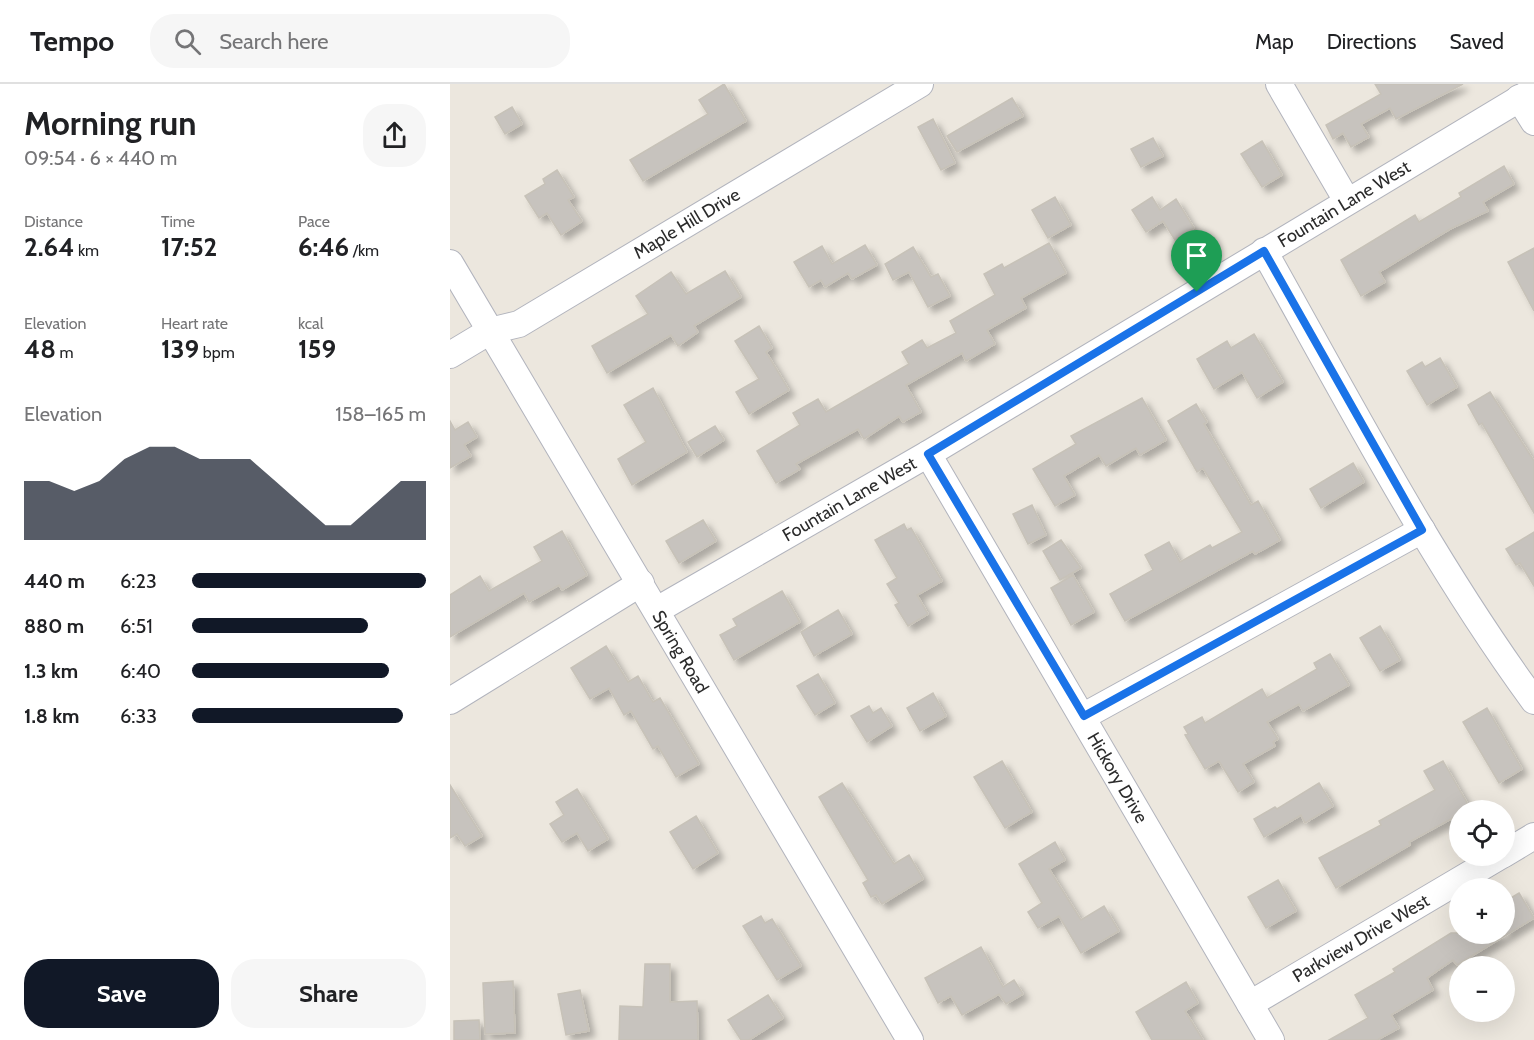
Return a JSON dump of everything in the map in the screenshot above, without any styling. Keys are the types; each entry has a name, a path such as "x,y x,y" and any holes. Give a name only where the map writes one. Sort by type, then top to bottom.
{"street":[{"name":"Maple Hill Drive","path":"450,355 490,331 519,324 920,84"},
{"path":"1279,84 1347,201"},
{"path":"1526,94 1534,122"},
{"name":"Fountain Lane West","path":"657,610 928,454 1526,94"},
{"path":"1264,251 1422,530 1499,652 1534,701"},
{"name":"Spring Road","path":"450,263 910,1040"},
{"name":"Hickory Drive","path":"928,454 1084,716 1271,1040"},
{"path":"1084,716 1422,530"},
{"path":"450,701 641,583"},
{"name":"Parkview Drive West","path":"1515,847 1534,836"},
{"name":"Parkview Drive West","path":"1250,1004 1483,866"}],"building":[{"path":"724,84 746,121 643,181 630,160 708,114 699,100"},
{"path":"1375,84 1463,84 1396,119 1390,108 1361,124 1369,137 1351,147 1343,133 1333,139 1326,125 1381,94"},
{"path":"1012,98 1023,116 957,152 947,136"},
{"path":"512,107 522,124 505,134 495,117"},
{"path":"933,119 955,163 941,170 918,127"},
{"path":"1153,138 1163,156 1141,167 1131,149"},
{"path":"1262,141 1282,175 1262,187 1241,154"},
{"path":"1504,166 1514,184 1483,202 1488,211 1450,229 1379,272 1385,282 1361,296 1341,260 1415,215 1419,222 1461,197 1459,193"},
{"path":"557,170 574,197 568,200 582,221 561,235 547,213 539,218 525,196 545,184 543,179"},
{"path":"1055,197 1071,225 1048,238 1032,210"},
{"path":"1152,197 1160,210 1176,199 1194,228 1175,240 1163,221 1146,232 1132,210"},
{"path":"1049,243 1066,273 1021,298 1026,308 987,330 995,344 966,361 962,353 906,385 921,412 903,422 899,416 864,439 858,429 796,464 800,469 776,483 757,451 800,425 793,413 818,399 826,412 909,364 902,352 922,340 927,348 956,333 950,321 995,295 984,274 1002,264 1004,268"},
{"path":"865,245 877,265 852,279 848,273 825,287 821,280 809,287 794,262 822,246 832,264"},
{"path":"913,247 931,277 938,274 950,296 928,307 909,272 893,280 885,264"},
{"path":"1534,248 1534,311 1508,262"},
{"path":"725,271 741,297 694,326 698,332 678,346 671,335 607,373 592,346 648,314 636,296 671,272 686,294"},
{"path":"759,326 772,348 766,352 789,390 749,414 736,392 759,379 735,341"},
{"path":"1254,334 1283,382 1257,398 1242,372 1214,389 1197,359 1227,341 1231,348"},
{"path":"1440,358 1457,387 1427,405 1407,371 1422,362 1425,367"},
{"path":"653,388 687,452 632,485 618,459 646,442 624,405"},
{"path":"1490,392 1534,461 1534,513 1482,423 1479,425 1468,405"},
{"path":"1142,398 1166,440 1140,455 1136,448 1106,466 1099,455 1064,476 1075,495 1055,506 1033,469 1076,444 1071,436"},
{"path":"1196,404 1207,422 1204,424 1251,505 1258,501 1280,540 1255,554 1253,551 1125,621 1110,594 1153,570 1145,555 1169,542 1180,562 1210,545 1212,548 1242,532 1203,468 1197,472 1168,421"},
{"path":"450,421 455,430 468,422 477,437 464,445 471,456 450,468"},
{"path":"715,426 724,440 697,457 688,442"},
{"path":"1353,463 1364,482 1321,508 1310,489"},
{"path":"1032,505 1046,535 1028,544 1013,514"},
{"path":"703,520 716,541 679,563 666,541"},
{"path":"904,524 907,530 911,528 942,581 917,595 928,614 908,626 895,605 899,603 887,584 897,578 875,540"},
{"path":"562,531 587,575 562,590 559,585 529,602 524,593 450,637 450,595 480,576 489,591 542,561 534,547"},
{"path":"1534,532 1534,586 1520,563 1516,565 1506,549"},
{"path":"1061,540 1081,568 1060,580 1043,551"},
{"path":"1073,575 1094,612 1071,625 1051,588"},
{"path":"782,591 800,622 734,660 720,635 737,626 733,619"},
{"path":"838,610 852,634 814,656 801,632"},
{"path":"1380,626 1400,660 1380,671 1360,638"},
{"path":"606,646 628,682 638,676 653,702 660,698 699,764 676,777 658,746 653,749 631,711 624,715 609,688 590,699 571,668"},
{"path":"1330,654 1349,685 1303,711 1299,704 1267,722 1278,739 1273,742 1275,746 1243,764 1254,782 1238,792 1219,761 1205,769 1185,735 1188,734 1184,727 1202,717 1205,723 1262,689 1267,698 1317,669 1314,663"},
{"path":"818,674 835,703 815,715 797,686"},
{"path":"933,693 946,716 920,731 907,708"},
{"path":"869,706 873,713 881,708 892,726 867,742 851,716"},
{"path":"1487,708 1522,769 1499,783 1463,722"},
{"path":"1002,761 1032,812 1005,828 974,777"},
{"path":"1443,761 1465,800 1449,800 1449,820 1336,888 1319,858 1381,825 1379,821 1435,790 1424,771"},
{"path":"842,783 894,864 909,855 923,879 882,904 876,895 871,897 863,883 868,880 819,797"},
{"path":"1319,783 1333,806 1305,823 1301,815 1264,837 1254,819 1275,807 1277,809"},
{"path":"450,785 482,836 465,846 457,834 450,838"},
{"path":"577,789 608,839 588,851 577,833 562,842 550,824 564,815 556,802"},
{"path":"696,816 718,853 693,869 670,832"},
{"path":"1055,842 1065,860 1049,869 1081,920 1104,906 1119,931 1081,953 1059,916 1038,928 1028,912 1042,903 1019,864"},
{"path":"1278,880 1296,911 1266,928 1248,897"},
{"path":"1519,893 1534,918 1515,930 1515,895"},
{"path":"761,916 765,923 772,919 801,966 777,980 743,926"},
{"path":"1449,934 1449,944 1491,944 1472,956 1449,956 1449,963 1427,978 1433,990 1391,1015 1399,1028 1377,1040 1329,1040 1368,1018 1355,995 1395,972 1393,969"},
{"path":"981,947 1003,987 1014,980 1023,994 1006,1004 999,994 962,1015 951,996 938,1003 925,978"},
{"path":"645,964 670,964 670,1002 697,1001 698,1040 619,1040 620,1006 643,1007"},
{"path":"513,981 515,1033 485,1034 483,983"},
{"path":"1186,982 1198,1003 1185,1011 1203,1040 1152,1040 1136,1012"},
{"path":"580,990 589,1031 566,1035 558,994"},
{"path":"768,995 783,1018 749,1040 741,1040 728,1020"},
{"path":"479,1020 480,1040 454,1040 454,1021"}],"route":[{"path":"1264,251 1422,530 1084,716 928,454 1197,292 1264,251"}]}
